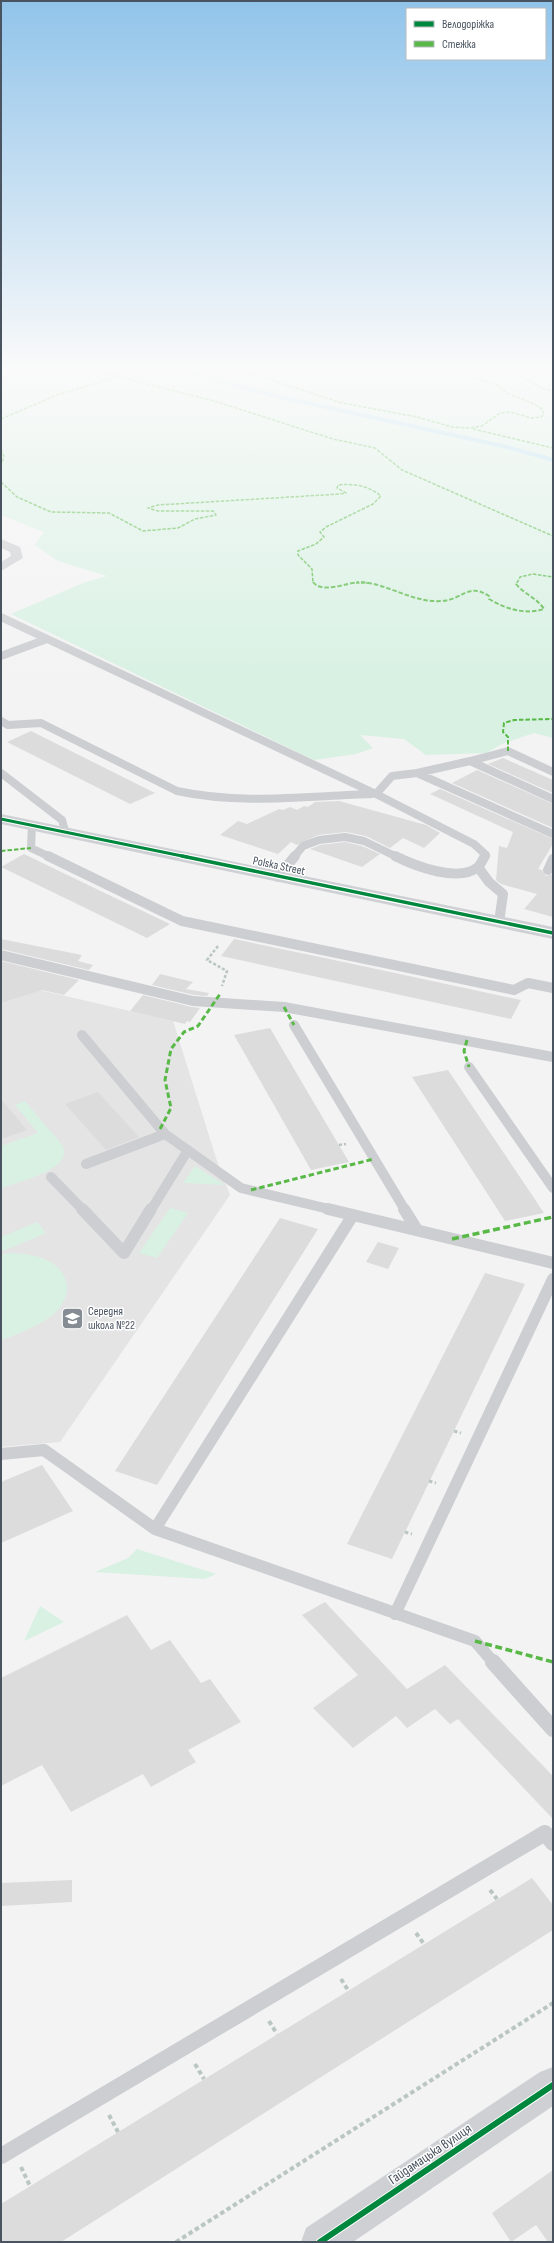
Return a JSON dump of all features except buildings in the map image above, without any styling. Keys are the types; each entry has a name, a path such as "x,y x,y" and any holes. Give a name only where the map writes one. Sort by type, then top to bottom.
{"street":[{"path":"1,543 16,550 17,558 1,567"},
{"name":"Polska Street","path":"1,819 553,933"},
{"name":"Гайдамацька вулиця","path":"320,2242 553,2085"}],"lane":[{"path":"1,617 376,794 474,844 486,855 478,866 459,874 423,868 364,841 345,837 319,840 303,846 278,877"},
{"path":"1,656 47,638"},
{"path":"1,721 8,725 41,723 177,791 201,798 233,800 333,794 376,794 392,776 417,773 508,751 553,772"},
{"path":"470,761 553,799"},
{"path":"1,773 62,820 64,831"},
{"path":"417,773 553,834"},
{"path":"32,825 31,848 182,921 514,990 528,983 553,988"},
{"path":"548,870 553,859"},
{"path":"478,866 489,882 503,894 499,922"},
{"path":"1,955 193,1001 284,1006 553,1057"},
{"path":"294,1024 417,1230"},
{"path":"82,1035 165,1134 241,1188 553,1263"},
{"path":"469,1066 553,1188"},
{"path":"86,1164 165,1134"},
{"path":"51,1177 124,1253 188,1150"},
{"path":"155,1529 353,1215"},
{"path":"395,1614 553,1279"},
{"path":"1,1454 44,1450 155,1529 475,1641 553,1729"},
{"path":"1,2156 544,1833 553,1843"}],"path":[{"path":"222,988 227,971 207,960 230,931"},
{"path":"176,2242 553,2003"}],"shaded area":[{"name":"Середня школа №22","path":"1,981 173,1021 217,1161 230,1195 60,1442 1,1447"}],"green space":[{"path":"1,473 553,473 553,738 534,733 504,743 486,753 426,755 404,739 360,735 373,748 356,754 314,760 11,614 83,583 107,576 58,561 35,545 44,532 1,515"},
{"path":"25,1101 62,1145 64,1153 61,1161 53,1168 31,1178 1,1188 1,1146 38,1133 15,1105"},
{"path":"195,1166 225,1185 183,1183"},
{"path":"170,1208 188,1213 157,1258 139,1253"},
{"path":"37,1222 46,1233 1,1252 1,1237"},
{"path":"12,1253 38,1257 54,1264 64,1277 67,1292 65,1299 57,1311 45,1321 1,1341 1,1254"},
{"path":"137,1549 216,1574 205,1579 95,1572 128,1558"},
{"path":"40,1606 64,1622 24,1641"}],"marked path":[{"path":"408,473 511,516 553,536"},
{"path":"1,482 17,497 51,512 109,513 143,531 178,528 195,519 216,515 213,511 158,511 150,510 148,508 158,505 249,501 340,494 346,493 337,488 338,485 343,484 367,487 381,496 373,504 326,527 320,532 324,537 316,544 298,551 298,555 312,569 313,583 320,586 333,587 353,582 367,582 408,596 430,601 451,600 472,589 477,589 489,596 489,599 508,608 531,612 544,609 542,605 519,588 516,584 520,577 533,574 553,577"},
{"path":"508,751 508,737 503,732 504,723 514,720 553,719"},
{"path":"1,851 31,848"},
{"path":"160,1129 171,1108 165,1080 171,1049 184,1032 198,1026 220,994"},
{"path":"284,1007 294,1025"},
{"path":"467,1040 464,1051 469,1067"},
{"path":"251,1190 374,1159"},
{"path":"452,1239 553,1217"},
{"path":"475,1641 553,1662"}],"cycle path":[{"path":"1,819 553,933"},
{"path":"320,2242 553,2085"}],"place":[{"name":"Середня школа №22","path":"73,1318"}]}
